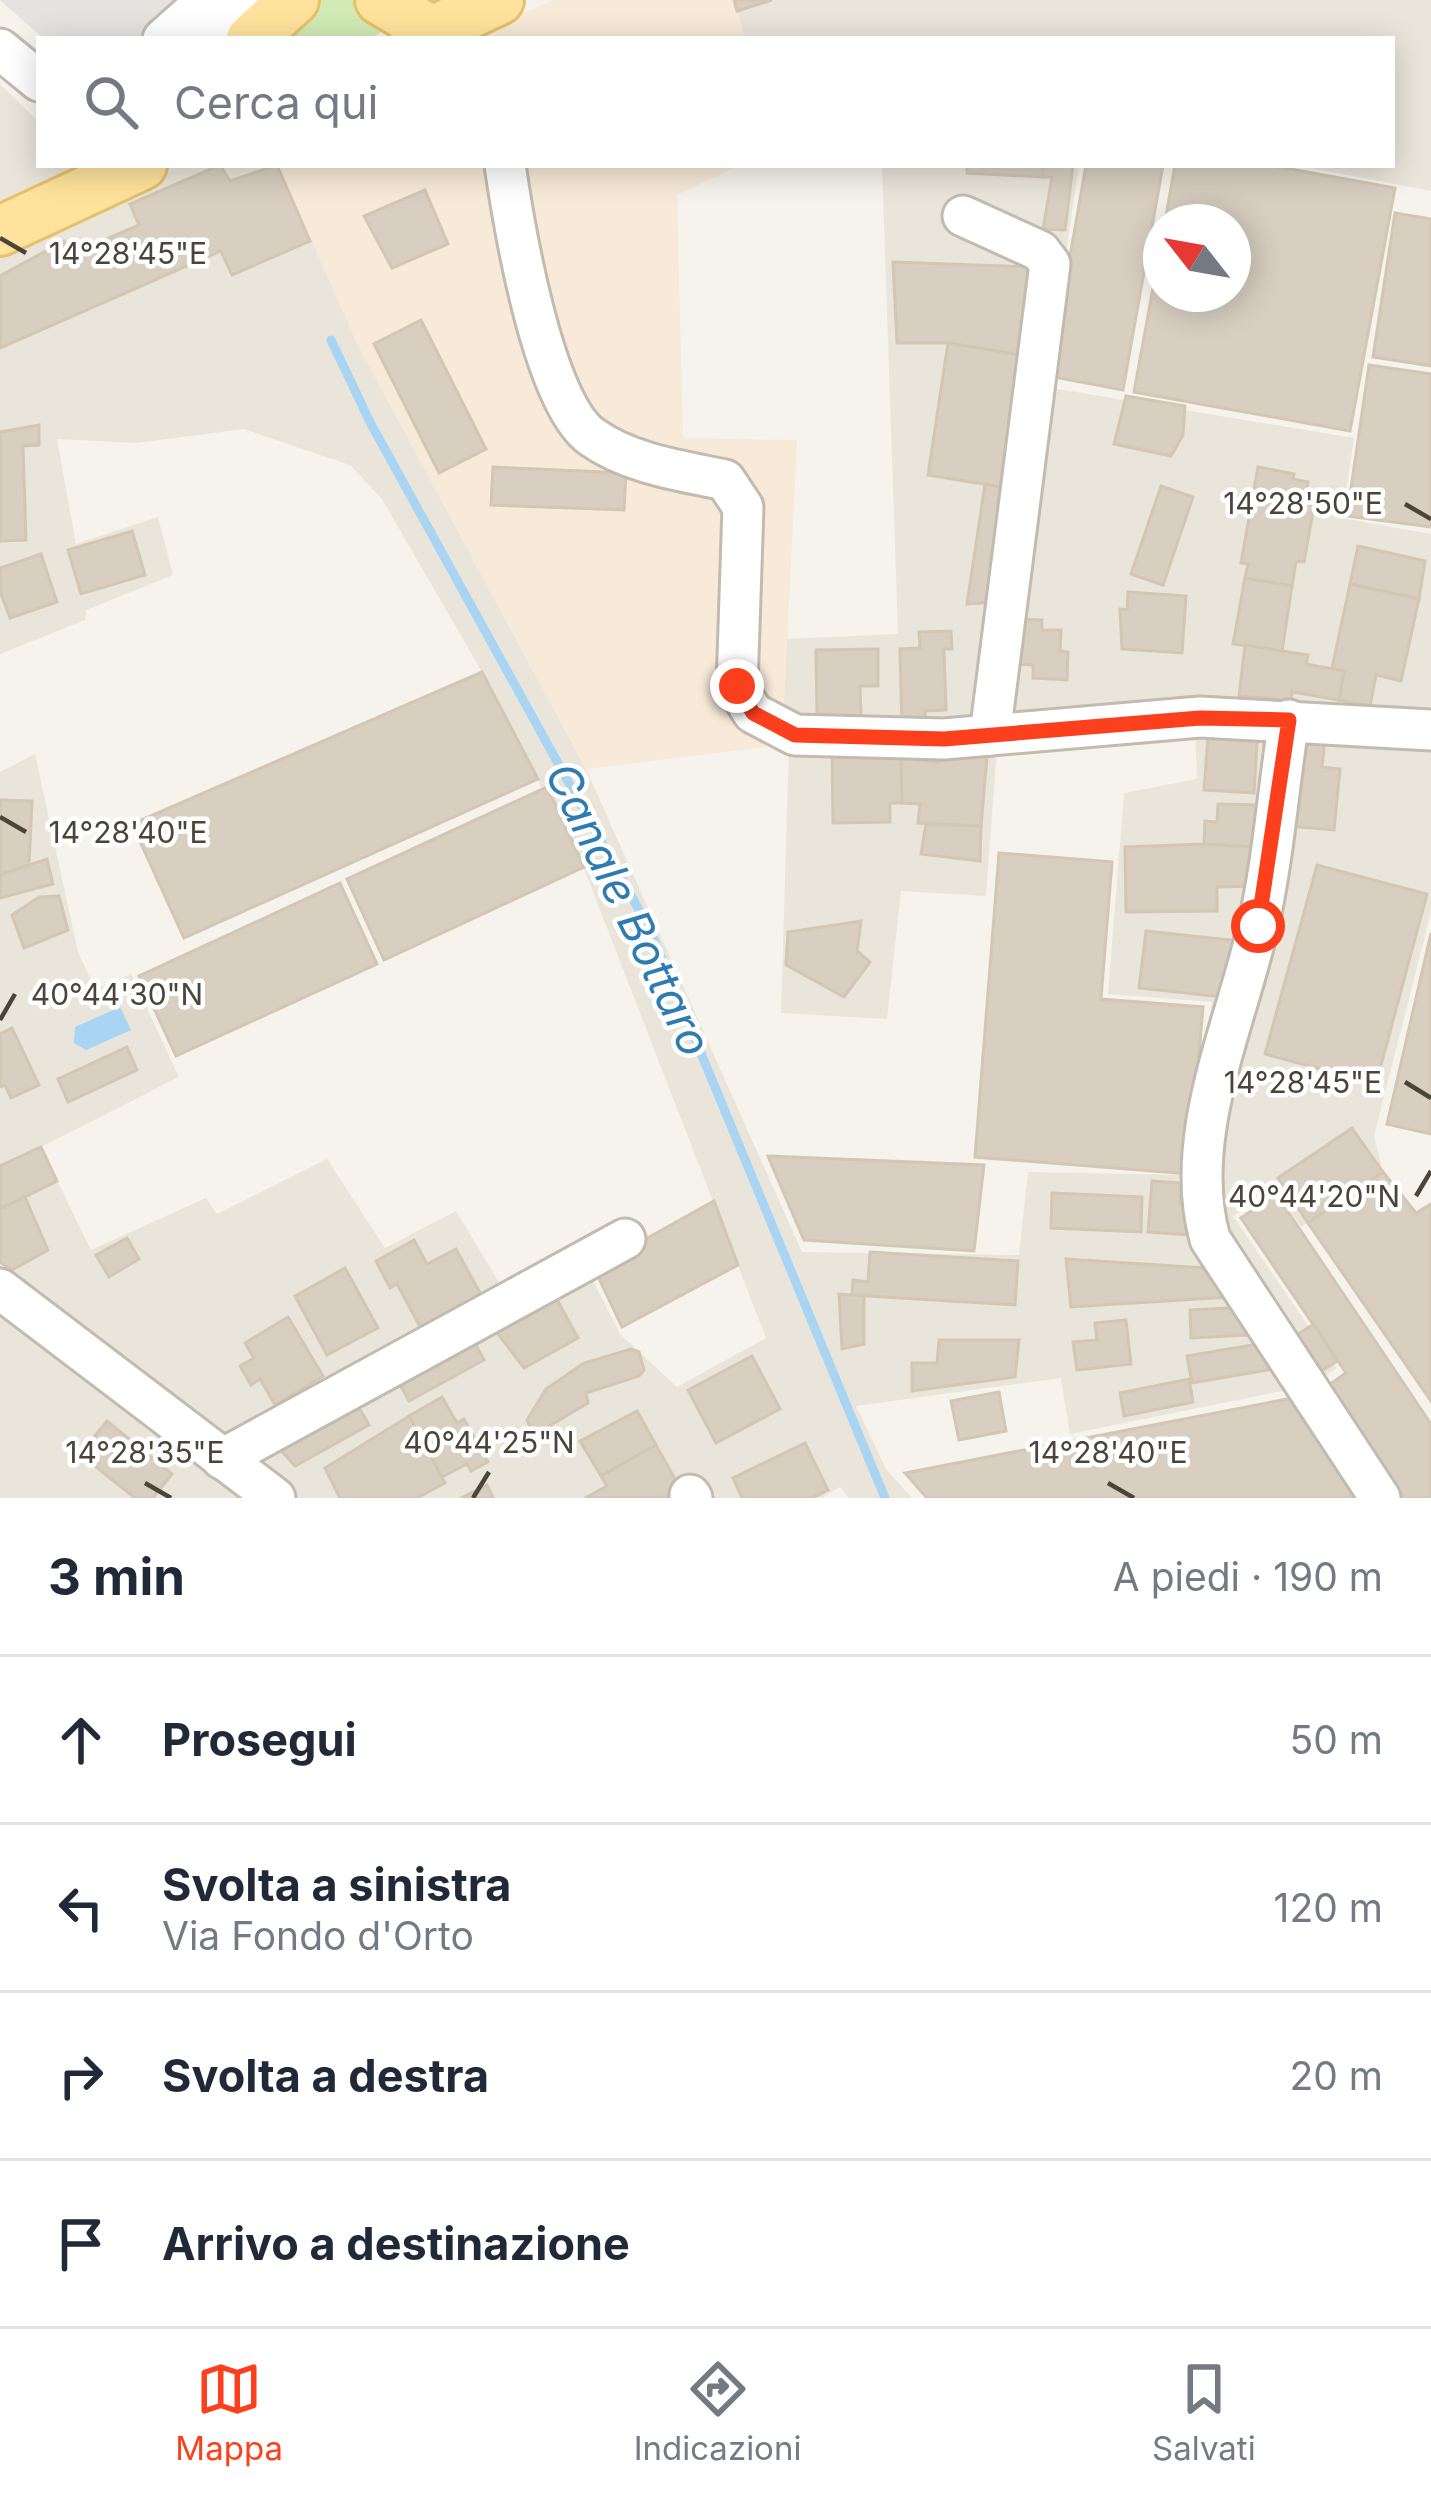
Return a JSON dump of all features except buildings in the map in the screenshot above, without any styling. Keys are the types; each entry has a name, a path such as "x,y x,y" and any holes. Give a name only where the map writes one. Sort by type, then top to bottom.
{"main road":[{"path":"254,36 294,0"},
{"path":"380,0 423,35 490,16"},
{"path":"0,231 126,170"}],"street":[{"path":"166,36 207,0"},
{"path":"204,36 246,0"},
{"path":"0,20 36,48"},
{"path":"0,49 36,79"},
{"path":"506,168 545,361 589,436 655,465 725,480 743,507 737,686 753,713 795,735 990,734 1200,718 1431,730"},
{"path":"964,216 1040,251 1050,265 990,734"},
{"path":"1289,720 1258,926 1201,1149 1199,1199 1210,1238 1380,1498"},
{"path":"222,1459 625,1239"},
{"path":"0,1289 275,1498"}],"shaded area":[{"path":"0,0 195,0 154,36 41,36"},
{"path":"553,0 734,0 744,36 474,36"},
{"path":"734,0 1431,0 1431,191 1311,168 1395,168 1395,36 744,36"},
{"path":"0,84 36,119 36,168 92,168 123,179 147,168 279,168 358,345 586,769 802,1252 1019,1255 1028,1172 1189,1175 1212,1002 1108,994 1124,793 1197,779 1195,728 997,748 986,896 901,891 887,1019 781,1013 789,746 782,745 786,639 898,634 882,168 1079,168 1046,387 1354,438 1342,518 1431,534 1431,912 1374,1136 1383,1172 1301,1227 1275,1190 1233,1216 1337,1368 1312,1385 1070,1434 1061,1378 856,1406 886,1469 912,1498 849,1498 840,1487 822,1498 0,1498 0,772 35,754 78,952 95,989 131,974 179,1077 41,1147 91,1250 206,1198 217,1214 327,1159 385,1248 456,1211 506,1294 579,1253 620,1334 677,1387 766,1338 585,871 482,672 382,499 350,465 244,429 136,443 57,439 76,544 158,517 173,575 86,610 85,620 0,654"},
{"path":"279,168 735,168 677,195 683,438 797,440 782,745 586,769 358,345"}],"green space":[{"path":"310,0 363,0 388,28 375,36 270,36"}],"water":[{"path":"120,1007 131,1030 86,1050 74,1043 75,1027"}],"waterway":[{"name":"Canale Bottaro","path":"331,340 371,424 650,930 885,1498"}],"route":[{"path":"737,686 753,713 795,735 944,739 1200,718 1289,720 1258,926"}]}
